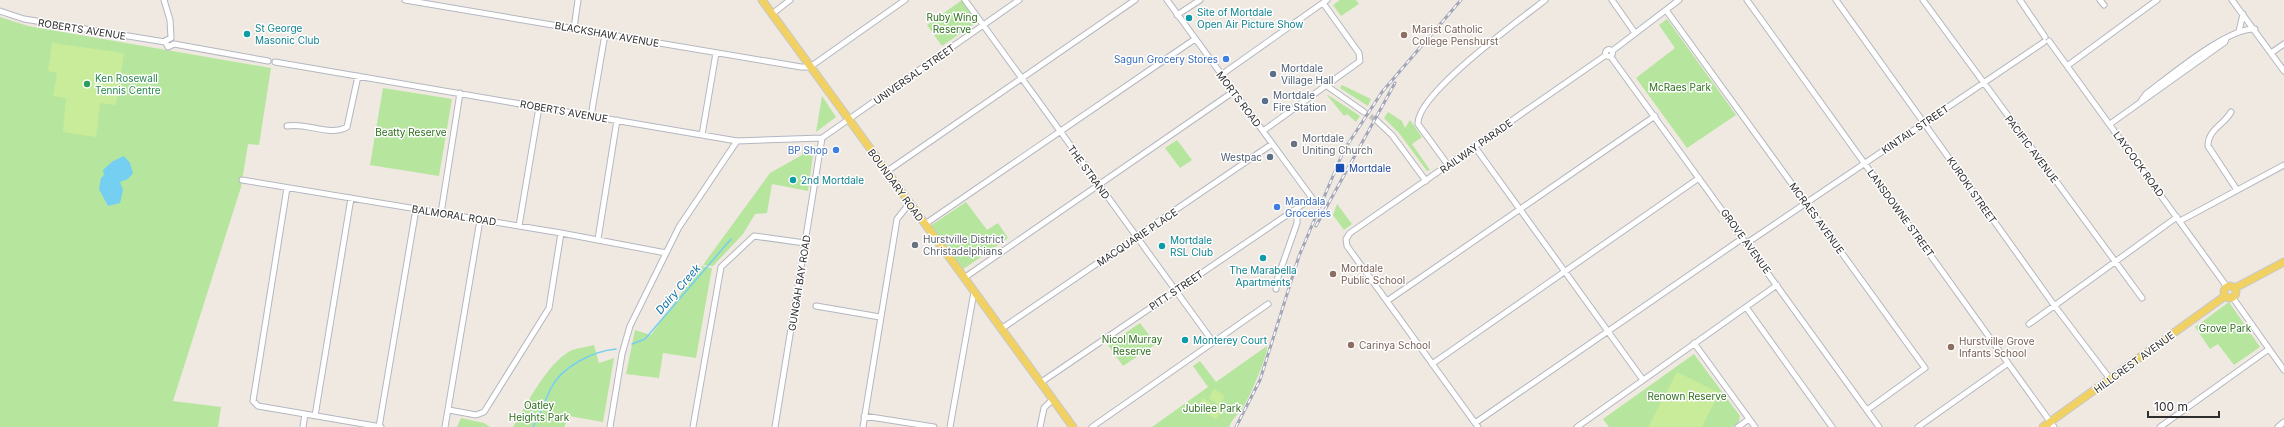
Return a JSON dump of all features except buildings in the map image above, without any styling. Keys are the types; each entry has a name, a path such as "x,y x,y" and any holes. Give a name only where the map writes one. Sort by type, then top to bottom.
{"main road":[{"name":"BOUNDARY ROAD","path":"762,0 909,204 1073,427"},
{"path":"2235,288 2236,294 2233,298 2225,296 2224,290 2227,287 2231,286 2235,288 2284,262"},
{"name":"HILLCREST AVENUE","path":"2043,427 2052,424 2110,379 2225,296"}],"street":[{"path":"164,0 170,20 171,38 174,44"},
{"name":"BLACKSHAW AVENUE","path":"404,0 793,66 810,67"},
{"path":"574,28 578,0"},
{"path":"772,14 790,0"},
{"path":"810,67 905,0"},
{"name":"THE STRAND","path":"965,0 1213,342"},
{"name":"UNIVERSAL STREET","path":"848,120 1019,0"},
{"path":"886,172 1135,0"},
{"name":"MORTS ROAD","path":"1167,0 1312,198"},
{"path":"1177,15 1200,0"},
{"path":"1448,165 1418,124 1418,118 1428,100 1462,66 1545,0"},
{"path":"1612,0 1635,33"},
{"name":"RAILWAY PARADE","path":"1387,301 1347,246 1346,238 1448,165 1610,54 1678,0"},
{"name":"LANSDOWNE STREET","path":"1747,0 1964,300 2007,364 2052,424"},
{"name":"KUROKI STREET","path":"1836,0 2054,305 2110,379"},
{"name":"PACIFIC AVENUE","path":"1923,0 2142,298"},
{"name":"LAYCOCK ROAD","path":"2020,0 2046,40 2068,66 2227,287"},
{"path":"2100,0 2104,5"},
{"path":"2068,66 2157,0"},
{"path":"2232,0 2284,72"},
{"path":"1221,75 1325,2 1359,53 1360,59 1357,65 1263,131"},
{"name":"MCRAES AVENUE","path":"1666,10 1926,368 1867,410"},
{"name":"ROBERTS AVENUE","path":"0,11 24,20 165,42 170,48 174,44 268,61 272,58 275,62 737,141 822,138"},
{"path":"2239,31 2243,14"},
{"path":"2110,124 2141,101 2146,94 2223,39 2246,29 2255,30"},
{"path":"591,116 605,34"},
{"path":"165,42 171,38"},
{"path":"925,224 1195,39"},
{"name":"KINTAIL STREET","path":"1476,425 1608,331 1745,240 1806,204 2046,40"},
{"path":"2271,53 2284,44"},
{"path":"702,135 716,53"},
{"name":"GROVE AVENUE","path":"1610,54 1879,427"},
{"path":"287,126 301,125 339,131 347,127 358,76"},
{"path":"1327,86 1364,112"},
{"path":"964,278 1233,92"},
{"path":"441,213 460,94"},
{"path":"519,226 539,107"},
{"path":"2231,112 2227,119 2212,131 2208,144 2210,152 2237,190"},
{"path":"1476,425 1387,301 1655,116"},
{"path":"598,239 617,120"},
{"path":"822,138 848,120"},
{"path":"1376,120 1392,135 1426,181"},
{"name":"GUNGAH BAY ROAD","path":"775,427 822,138"},
{"path":"610,427 622,354 633,320 687,214 733,150 737,141"},
{"name":"MACQUARIE PLACE","path":"1001,330 1272,144"},
{"path":"1475,147 1643,380"},
{"path":"2029,324 2115,260 2178,219 2284,165"},
{"path":"1432,364 1699,178"},
{"name":"BALMORAL ROAD","path":"242,180 598,239 666,253"},
{"path":"287,188 252,398 254,403 258,406 372,426 380,427 416,209"},
{"path":"315,416 351,198"},
{"name":"PITT STREET","path":"1040,383 1312,198"},
{"path":"863,427 897,218 909,204"},
{"path":"1276,289 1277,280 1298,222 1297,218 1292,212"},
{"path":"445,427 480,220"},
{"path":"448,410 478,415 484,412 549,308 562,233"},
{"path":"693,427 721,267 754,236 805,243"},
{"path":"1577,427 1777,285"},
{"path":"950,427 974,292"},
{"path":"2233,298 2284,370"},
{"path":"1092,427 1268,304"},
{"path":"816,306 880,317"},
{"path":"1746,307 1832,427"},
{"path":"1694,343 1755,427"},
{"path":"2160,427 2269,349"},
{"path":"1918,427 2007,364"},
{"path":"1040,427 1044,408 1052,400"},
{"path":"303,427 305,414"},
{"path":"864,416 934,427"},
{"path":"1738,427 1749,418"},
{"path":"2278,427 2284,422"}],"green space":[{"name":"Ruby Wing Reserve","path":"962,0 978,21 942,46 927,25"},
{"path":"1340,0 1356,0 1359,4 1341,16 1333,5"},
{"path":"0,17 28,26 271,68 259,145 248,144 241,187 173,401 221,407 218,427 0,427"},
{"name":"McRaes Park","path":"1667,19 1736,115 1687,148 1636,78 1675,48 1659,25"},
{"name":"Ken Rosewall Tennis Centre","path":"52,43 124,53 116,105 100,103 96,137 63,132 66,98 53,96 57,73 48,71"},
{"path":"1342,85 1371,99 1368,106 1340,88"},
{"name":"Beatty Reserve","path":"383,88 452,99 439,176 370,165"},
{"path":"1327,95 1360,116 1356,122 1347,114 1344,116"},
{"path":"822,96 836,117 816,132"},
{"path":"1388,112 1402,121 1405,128 1410,120 1422,137 1412,144 1430,170 1427,171 1399,133 1384,118"},
{"path":"1177,140 1192,160 1180,168 1165,148"},
{"path":"803,146 814,147 808,191 772,184 767,213 755,214 743,234 713,266 703,265 770,173 802,155"},
{"path":"966,202 987,230 998,223 1008,238 962,270 930,226"},
{"path":"1337,204 1352,224 1344,230 1333,215"},
{"path":"701,266 712,268 696,358 663,353 659,378 626,374 635,330 651,335"},
{"name":"Grove Park","path":"2229,302 2260,347 2234,365 2218,344 2210,349 2195,327"},
{"name":"Nicol Murray Reserve","path":"1140,323 1156,344 1123,366 1108,345"},
{"path":"594,345 599,363 614,358 603,422 569,416 564,427 513,427 545,375 561,357 570,351"},
{"name":"Jubilee Park","path":"1267,346 1262,365 1251,392 1243,407 1232,420 1229,427 1152,427 1208,387 1193,366 1200,361 1216,382"},
{"name":"Renown Reserve","path":"1694,354 1740,416 1739,422 1733,427 1609,427 1603,419"},
{"path":"1677,372 1719,393 1702,427 1648,427"},
{"path":"1214,389 1225,396 1219,405 1209,398"},
{"path":"1203,398 1221,410 1216,419 1197,408"},
{"name":"Oatley Heights Park","path":"461,418 484,423 490,427 457,427"}],"water":[{"path":"124,156 130,163 133,173 128,179 120,182 123,190 120,203 108,206 99,189 101,178 104,175 103,170 113,161"}],"waterway":[{"name":"Dairy Creek","path":"632,344 645,339 731,239"},
{"name":"Dairy Creek","path":"533,427 551,388 563,373 579,361 589,356 607,350 616,349"}],"tunnel":[{"path":"1364,112 1376,120"}],"railway":[{"path":"1236,427 1260,380 1299,256 1344,150 1382,92 1461,0"},
{"path":"1316,226 1395,83"}],"place":[{"name":"Site of Mortdale Open Air Picture Show","path":"1189,18"},
{"name":"St George Masonic Club","path":"247,34"},
{"name":"Marist Catholic College Penshurst","path":"1404,35"},
{"name":"Sagun Grocery Stores","path":"1226,59"},
{"name":"Mortdale Village Hall","path":"1273,74"},
{"name":"Ken Rosewall Tennis Centre","path":"87,84"},
{"name":"Mortdale Fire Station","path":"1265,101"},
{"name":"Mortdale Uniting Church","path":"1294,144"},
{"name":"BP Shop","path":"836,150"},
{"name":"Westpac","path":"1270,157"},
{"name":"Mortdale","path":"1340,168"},
{"name":"2nd Mortdale","path":"793,180"},
{"name":"Mandala Groceries","path":"1277,207"},
{"name":"Hurstville District Christadelphians","path":"915,245"},
{"name":"Mortdale RSL Club","path":"1162,246"},
{"name":"The Marabella Apartments","path":"1263,258"},
{"name":"Mortdale Public School","path":"1333,274"},
{"name":"Monterey Court","path":"1185,340"},
{"name":"Carinya School","path":"1351,345"},
{"name":"Hurstville Grove Infants School","path":"1951,347"}]}
